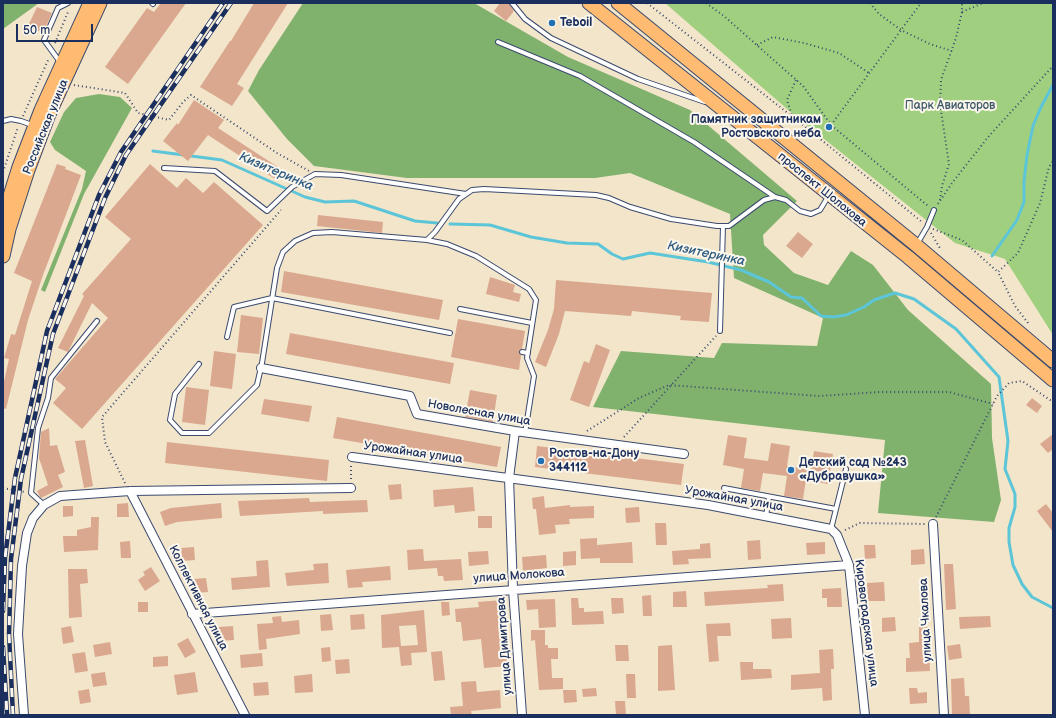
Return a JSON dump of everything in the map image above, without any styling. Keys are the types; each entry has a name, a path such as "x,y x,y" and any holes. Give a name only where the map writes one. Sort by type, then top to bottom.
{"main road":[{"name":"Российская улица","path":"3,218 35,126 90,3"},
{"name":"Российская улица","path":"3,256 9,229 28,170 49,114 100,3"},
{"name":"проспект Шолохова","path":"589,3 829,196 908,257 1053,380"},
{"name":"проспект Шолохова","path":"618,3 916,245 1053,361"}],"street":[{"name":"Новолесная улица","path":"261,368 410,396 417,414 525,433 684,454"},
{"name":"улица Димитрова","path":"516,431 509,478 512,589 522,715"},
{"name":"Урожайная улица","path":"352,457 708,505 766,516 834,532"},
{"path":"24,715 18,634 22,566 27,532 33,518 44,506 60,496 130,491 351,488"},
{"name":"Коллективная улица","path":"130,491 192,614 246,715"},
{"name":"улица Чкалова","path":"933,524 944,715"},
{"name":"Кировоградская улица","path":"834,532 849,564 865,715"},
{"name":"улица Молокова","path":"192,614 849,564"}],"lane":[{"path":"61,65 44,40 58,8 68,3"},
{"path":"512,3 525,19 551,38 638,80 719,107"},
{"path":"498,42 580,76 694,142 775,197 786,200 800,211 811,214 820,210 829,196"},
{"path":"3,121 11,119 35,126"},
{"path":"164,168 215,171 267,211 292,187 315,174 341,175 466,194"},
{"path":"427,240 435,232 460,199 472,190 484,189 596,196 609,198 630,207 671,219 717,226 729,226 764,200 775,197"},
{"path":"916,245 927,227 934,210"},
{"path":"720,331 723,226"},
{"path":"199,364 175,394 170,420 182,433 209,433 256,385 261,368 277,268 283,252 295,240 313,233 332,232 427,240 447,244 476,256 529,289 536,300 527,361 534,376 525,433"},
{"path":"227,337 234,307 272,298 450,333"},
{"path":"460,310 532,323"},
{"path":"44,506 31,493 38,428 48,398 51,378 97,321"},
{"path":"522,352 528,354"},
{"path":"834,532 836,509 846,469"},
{"path":"724,488 836,509"},
{"path":"766,516 769,496"}],"path":[{"path":"647,3 792,116 927,227 962,240 974,249 998,272 1015,306 1030,326"},
{"path":"706,3 724,16 796,80 814,100 831,125 934,210 989,136 1053,66"},
{"path":"870,3 879,14 901,30 930,44 952,51"},
{"path":"831,125 921,3"},
{"path":"940,201 942,186 949,164 940,104 941,80 952,51 962,12 962,3"},
{"path":"962,12 983,3"},
{"path":"3,172 21,121 69,10"},
{"path":"757,45 773,37 804,43 839,53 869,73"},
{"path":"792,116 789,112 786,100 796,80"},
{"path":"63,83 125,93 138,113 169,120 183,102 191,95 277,153 315,174"},
{"path":"998,272 1018,253 1040,203 1049,167 1053,161"},
{"path":"130,491 104,442 102,417 282,210"},
{"path":"927,227 943,254"},
{"path":"616,446 669,385 720,331"},
{"path":"834,532 860,523 933,524 997,396 1009,383 1022,382 1053,402"},
{"path":"574,440 639,398 669,385 819,396 880,392 949,392 993,404"},
{"name":"Урожайная улица","path":"351,488 352,457"},
{"path":"3,488 31,493"}],"green space":[{"path":"3,3 39,3 3,29"},
{"path":"303,3 474,3 568,57 690,110 797,201 763,235 764,245 794,273 828,285 851,251 873,265 908,310 991,384 992,438 1001,500 994,522 878,513 885,440 593,407 621,351 714,358 722,343 817,346 823,318 734,278 730,214 630,173 595,178 407,178 314,166 287,139 248,91 259,70"},
{"name":"Парк Авиаторов","path":"665,3 1053,3 1053,335 1005,259 955,243 794,115"},
{"path":"99,94 120,97 132,108 84,194 45,292 41,290 82,189 86,171 55,150 50,142 64,112 76,98"}],"building":[{"path":"161,3 186,3 128,84 105,67 147,8 154,12"},
{"path":"254,3 288,3 237,84 244,88 232,106 200,87 231,41"},
{"path":"500,3 509,3 514,11 506,21 494,11"},
{"path":"37,7 52,13 43,33 28,26"},
{"path":"194,100 224,120 218,128 281,169 275,179 208,135 188,161 163,141 177,123 178,125"},
{"path":"57,164 66,167 65,169 81,175 43,275 28,320 6,409 3,408 3,386 9,359 4,358 11,334 15,335 32,281 14,273"},
{"path":"150,164 177,188 186,178 203,193 214,182 263,225 82,429 53,403 66,388 55,379 108,318 92,303 68,352 58,348 84,296 82,294 131,239 105,217"},
{"path":"318,215 383,222 382,233 317,226"},
{"path":"798,232 813,244 802,258 786,246"},
{"path":"284,271 443,300 439,320 281,292"},
{"path":"490,277 515,285 513,292 521,294 519,302 486,294"},
{"path":"556,280 712,293 709,322 680,320 681,316 632,311 631,316 565,311 559,334 546,367 535,362 548,330 554,309"},
{"path":"241,315 263,318 259,354 237,352"},
{"path":"458,319 525,331 522,349 519,351 521,355 519,370 451,357"},
{"path":"290,333 454,363 450,384 286,354"},
{"path":"596,344 610,350 589,407 570,400 584,361 589,363"},
{"path":"214,351 236,354 232,389 210,386"},
{"path":"186,387 209,390 205,425 182,422"},
{"path":"470,390 497,395 493,422 465,417"},
{"path":"1032,398 1042,406 1037,413 1026,405"},
{"path":"264,399 312,406 309,422 261,414"},
{"path":"337,417 501,447 497,467 333,438"},
{"path":"49,428 50,446 57,445 65,472 58,475 63,487 41,498 37,491 48,485 39,458 41,432"},
{"path":"1053,434 1053,449 1048,453 1040,444"},
{"path":"728,435 747,438 744,458 768,461 771,443 790,446 787,466 811,470 814,451 833,454 828,484 806,480 803,499 784,496 787,476 763,473 760,491 741,488 744,469 723,465"},
{"path":"85,440 93,486 84,488 75,441"},
{"path":"167,442 329,460 327,481 165,463"},
{"path":"537,446 684,464 681,485 535,467"},
{"path":"401,484 402,499 390,500 388,485"},
{"path":"473,487 475,511 455,513 454,505 434,507 433,490"},
{"path":"544,496 545,508 570,505 570,507 594,506 594,518 569,519 570,524 555,525 556,533 539,535 536,509 533,509 532,498"},
{"path":"309,498 310,502 367,500 368,512 323,514 323,511 240,516 238,501"},
{"path":"128,503 129,517 117,517 117,504"},
{"path":"221,503 222,518 177,522 165,526 160,512 171,508"},
{"path":"1046,504 1053,513 1053,532 1037,511"},
{"path":"63,506 73,506 73,516 63,517"},
{"path":"639,507 640,522 626,523 625,508"},
{"path":"478,516 492,516 492,528 478,528"},
{"path":"91,517 99,517 98,550 64,552 63,536 77,536 77,530 91,527"},
{"path":"655,523 666,523 667,545 656,545"},
{"path":"597,538 597,545 632,542 633,563 600,563 600,558 581,559 580,539"},
{"path":"760,540 761,559 748,560 747,541"},
{"path":"130,541 131,558 121,558 120,542"},
{"path":"825,542 825,554 807,555 806,543"},
{"path":"710,543 711,558 688,559 689,564 673,565 672,551 700,549 700,544"},
{"path":"864,545 875,545 876,558 865,559"},
{"path":"194,547 195,560 182,561 181,548"},
{"path":"423,549 424,561 461,559 463,580 444,581 443,576 438,576 437,568 408,570 407,550"},
{"path":"924,549 925,564 911,565 911,550"},
{"path":"488,551 489,564 469,566 468,552"},
{"path":"576,551 576,565 563,566 563,552"},
{"path":"546,555 547,568 523,571 522,557"},
{"path":"268,560 270,587 232,590 231,578 257,576 256,561"},
{"path":"328,563 329,583 287,586 285,573 314,570 313,564"},
{"path":"944,564 953,564 956,609 946,610"},
{"path":"390,566 391,580 362,582 363,587 348,588 346,570"},
{"path":"151,567 160,581 145,591 138,580 145,575 143,572"},
{"path":"68,569 87,569 88,583 80,584 82,617 69,618"},
{"path":"206,578 208,592 195,593 194,579"},
{"path":"884,582 885,601 868,601 867,583"},
{"path":"783,584 784,601 705,606 704,592 768,588 767,585"},
{"path":"841,588 842,607 827,607 827,598 822,598 822,589"},
{"path":"686,591 687,607 673,607 673,592"},
{"path":"651,595 652,616 643,616 642,596"},
{"path":"571,598 578,598 579,608 584,608 584,612 603,611 604,624 572,625"},
{"path":"611,598 623,598 624,613 612,614"},
{"path":"555,599 556,627 539,628 538,609 527,610 526,600"},
{"path":"502,600 508,666 484,668 481,639 463,641 461,622 456,622 455,609 479,607 478,602"},
{"path":"138,602 148,602 148,612 138,612"},
{"path":"441,602 449,602 450,615 442,616"},
{"path":"424,610 427,652 411,653 412,665 401,666 399,647 382,648 381,615","holes":["416,625 418,645 401,646 399,626"]},
{"path":"331,614 333,630 321,631 320,615"},
{"path":"364,614 365,629 351,630 350,615"},
{"path":"281,616 282,622 299,620 300,634 266,639 267,649 259,650 257,624 273,623 272,617"},
{"path":"990,616 991,627 960,629 959,617"},
{"path":"895,617 896,631 882,632 882,618"},
{"path":"791,618 792,638 772,639 771,619"},
{"path":"730,623 731,636 717,636 719,661 709,662 706,624"},
{"path":"71,626 74,642 63,644 61,628"},
{"path":"233,626 234,640 219,641 218,627"},
{"path":"919,627 928,627 930,671 906,672 906,658 910,658 909,643 919,642"},
{"path":"531,630 545,630 545,645 548,645 548,648 558,648 558,659 551,659 552,678 563,678 563,689 539,690 535,640 531,641"},
{"path":"188,638 196,652 185,658 177,644"},
{"path":"110,642 112,654 95,657 93,645"},
{"path":"960,644 962,658 949,660 947,646"},
{"path":"615,645 628,645 629,661 616,661"},
{"path":"672,645 675,690 658,691 658,646"},
{"path":"330,647 331,661 322,662 321,648"},
{"path":"833,649 834,669 831,669 832,700 823,701 822,688 791,690 791,675 820,673 819,650"},
{"path":"442,651 445,680 434,681 431,652"},
{"path":"85,652 88,671 75,673 72,654"},
{"path":"262,653 263,666 241,668 240,655"},
{"path":"168,656 168,666 153,667 153,657"},
{"path":"349,659 350,673 336,674 335,660"},
{"path":"740,662 753,662 753,669 771,669 772,678 741,680"},
{"path":"105,672 107,685 93,687 91,674"},
{"path":"195,672 198,692 177,695 174,675"},
{"path":"312,674 313,692 295,693 294,676"},
{"path":"626,674 635,674 636,698 627,698"},
{"path":"964,678 965,696 969,696 970,715 952,715 951,679"},
{"path":"476,681 477,692 500,690 501,708 471,711 472,715 451,715 450,707 463,706 461,682"},
{"path":"268,682 269,695 254,696 253,683"},
{"path":"596,688 597,696 583,697 582,689"},
{"path":"909,688 917,688 918,693 927,692 927,703 910,704"},
{"path":"89,689 91,702 80,704 78,691"},
{"path":"563,690 576,690 577,702 564,703"},
{"path":"615,701 625,701 626,715 616,715"}],"waterway":[{"name":"Кизитеринка","path":"992,256 1017,220 1024,202 1024,182 1027,155 1033,126 1053,85"},
{"name":"Кизитеринка","path":"153,151 222,160 305,197 325,202 354,201 415,221 437,223"},
{"name":"Кизитеринка","path":"450,224 490,225 531,237 567,243 598,244 612,254 623,259 650,253 708,262 741,270 769,282 791,297 802,298 821,316 833,317 846,315 864,307 874,300 895,293 914,299 956,329 999,377 1008,441 1005,469 1015,494 1015,507 1009,528 1009,542 1013,565 1022,584 1032,597 1053,608"}],"railway":[{"path":"3,611 5,558 15,478 47,331 99,195 121,152 223,3"},
{"path":"13,715 9,634 11,559 21,479 53,334 105,198 126,155 231,3"},
{"path":"3,647 7,715"}],"place":[{"name":"Teboil","path":"552,23"},
{"name":"Памятник защитникам Ростовского неба","path":"829,127"},
{"name":"Ростов-на-Дону 344112","path":"541,461"},
{"name":"Детский сад №243 «Дубравушка»","path":"791,470"}]}
